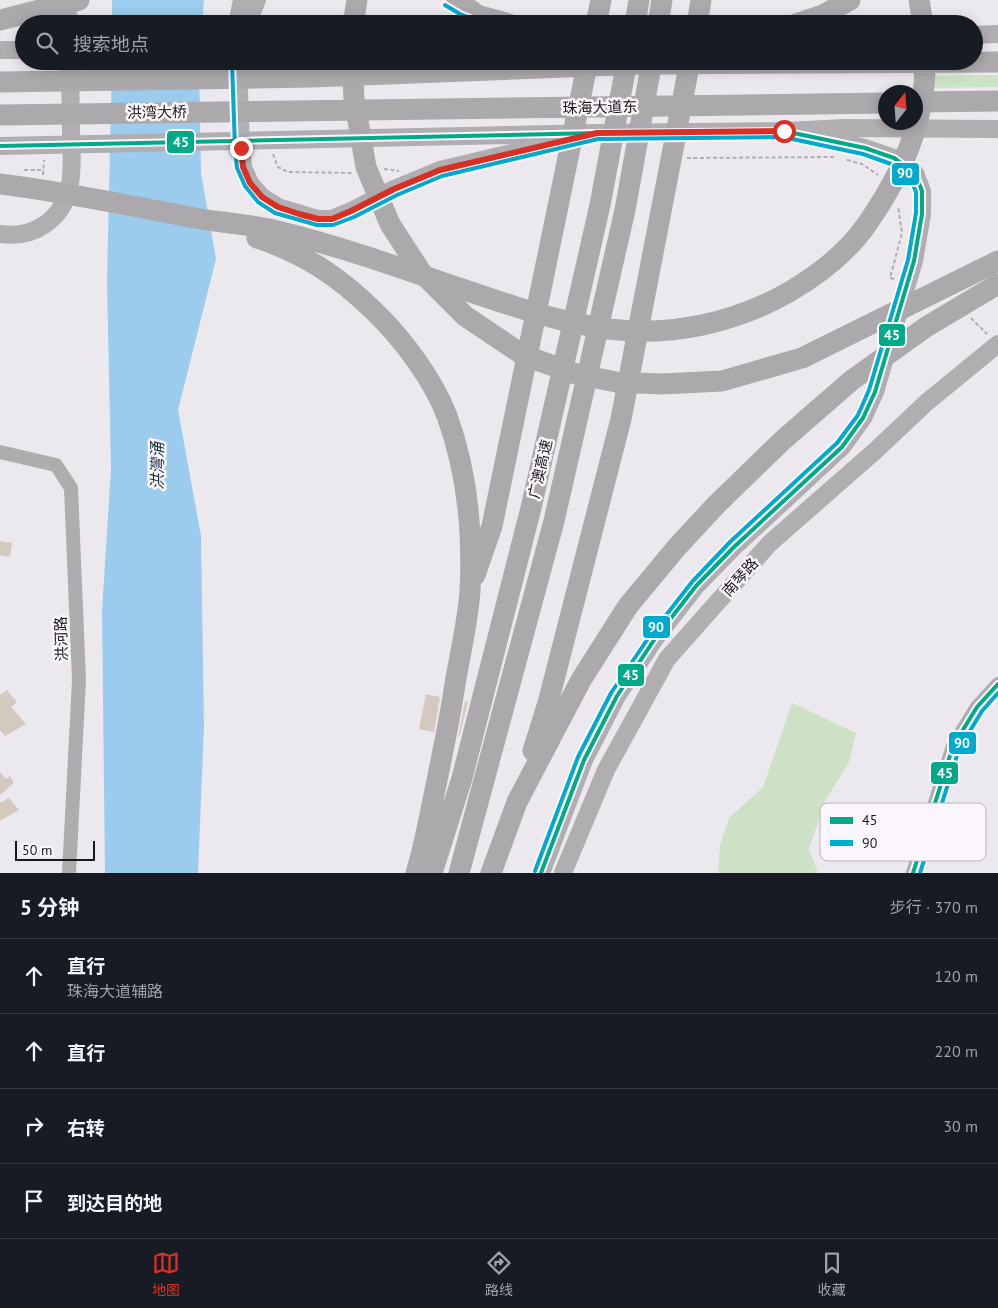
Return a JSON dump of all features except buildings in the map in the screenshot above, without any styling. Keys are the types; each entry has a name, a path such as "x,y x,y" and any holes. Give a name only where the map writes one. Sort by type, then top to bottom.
{"highway":[{"path":"20,15 79,0"},
{"path":"354,15 357,0"},
{"path":"458,0 477,15"},
{"path":"598,15 601,0"},
{"path":"636,15 639,0"},
{"path":"660,15 662,0"},
{"path":"698,15 701,0"},
{"path":"823,15 850,0"},
{"path":"919,0 922,15"},
{"path":"0,20 15,16"},
{"path":"983,62 998,62"},
{"path":"352,70 354,98 366,167 390,224 421,272 465,316 524,354 576,374 616,382 652,384 722,381 802,358 998,261"},
{"path":"0,82 312,77 489,70"},
{"path":"416,873 426,839 450,720 470,592 492,526 586,70"},
{"name":"广澳高速","path":"432,873 462,778 535,489 600,205 626,70"},
{"name":"广澳高速","path":"459,873 554,521 625,210 650,70"},
{"path":"491,873 517,802 548,703 621,419 688,70"},
{"path":"0,184 84,196 197,219 387,263 552,318 609,329 657,331 706,324 733,317 768,304 808,280 855,241 885,198 908,154 917,124 925,70"},
{"path":"923,102 998,101"},
{"name":"珠海大道东","path":"314,110 878,103"},
{"name":"洪湾大桥","path":"0,115 314,110"},
{"path":"274,237 316,263 353,291 388,325 422,367 446,415 460,460 468,517 470,592"},
{"path":"517,802 581,680 628,606 676,546 783,440 852,380 926,327 998,284"}],"main road":[{"path":"59,0 68,15"},
{"path":"240,15 242,0"},
{"path":"251,15 257,0"},
{"path":"448,0 456,6 477,15"},
{"path":"983,35 998,34"},
{"path":"0,50 15,50"},
{"path":"0,234 10,235 35,231 55,218 66,201 72,175 70,70"},
{"path":"238,70 241,148 243,167 250,183 262,197 278,207 318,219 332,219 394,189 440,170 597,133"},
{"path":"246,70 249,145 252,165 261,182 278,197 308,210 334,214 351,211"},
{"path":"0,146 597,133 998,128"},
{"name":"南琴路","path":"541,873 584,760 617,696 654,640 696,586 721,560 842,447 863,418 875,392 914,261 922,214 922,191 915,173 894,158 865,148 784,131"},
{"name":"南琴路","path":"563,873 606,770 667,659 770,543 875,451 927,402 998,344"}],"street":[{"name":"洪河路","path":"0,452 56,465 72,488 79,680 69,873"},
{"path":"935,803 953,746 976,708 998,684"},
{"path":"913,873 917,861"}],"green space":[{"path":"998,75 998,87 929,88 930,76"},
{"path":"792,703 856,733 849,762 824,803 820,803 820,816 809,849 818,873 718,873 720,845 729,818 763,787"}],"water":[{"path":"112,0 204,0 203,15 112,15"},
{"name":"洪灣涌","path":"112,70 199,70 201,173 216,259 178,410 201,536 204,726 198,873 105,873 102,611 111,469 107,282"}],"transit line":[{"name":"90","path":"445,5 462,15"},
{"name":"90","path":"232,70 237,168 245,186 258,202 275,213 317,225 333,225 354,217 397,195 442,176 598,139 783,137 863,154 891,164 910,177 916,192 916,213 908,260 869,390 858,415 837,443 730,542 692,582 649,637 611,693 578,757 535,871"},
{"name":"45","path":"0,146 597,133 784,131 865,148 894,158 915,173 922,191 922,214 914,261 875,392 863,418 842,447 734,547 696,586 654,640 617,696 584,760 541,873"},
{"name":"45","path":"935,803 953,746 977,707 998,684"},
{"name":"90","path":"942,803 959,749 982,711 998,693"},
{"name":"45","path":"913,873 917,861"},
{"name":"90","path":"920,873 924,861"}],"route":[{"path":"241,148 243,167 250,183 262,197 278,207 299,214 318,219 332,219 394,189 440,170 597,133 784,131"}]}
